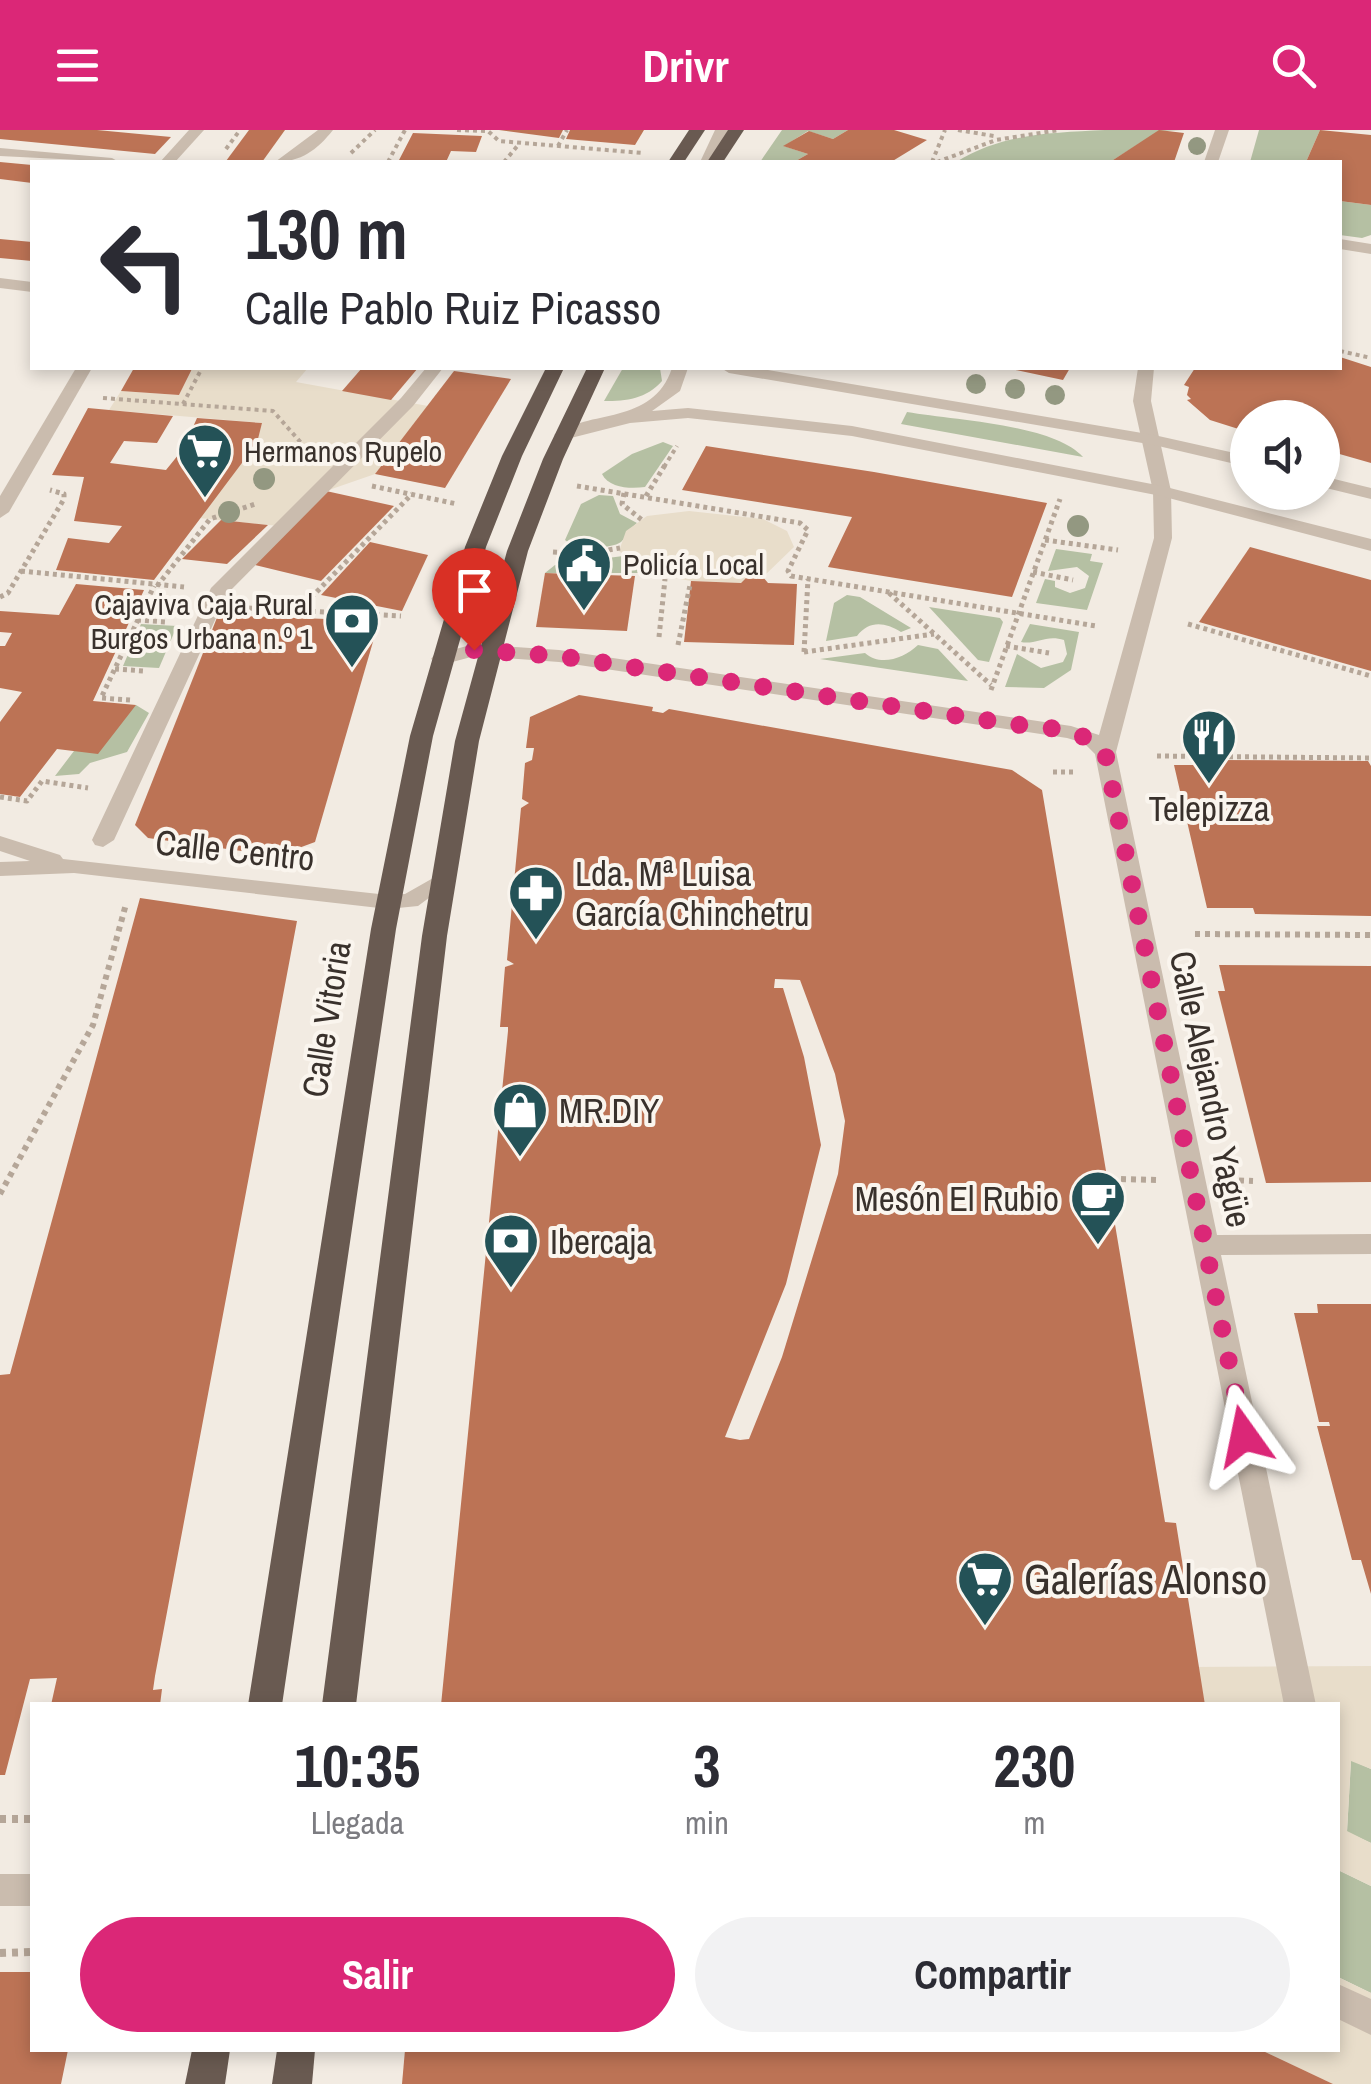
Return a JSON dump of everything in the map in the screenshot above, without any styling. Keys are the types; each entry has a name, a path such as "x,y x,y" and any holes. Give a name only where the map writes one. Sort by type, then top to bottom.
{"highway":[{"path":"677,160 697,130"},
{"path":"716,160 736,130"},
{"name":"Calle Vitoria","path":"265,1702 388,902 454,612 488,521 554,370"},
{"path":"339,1702 442,880 472,707 516,549 563,435 595,370"},
{"path":"205,2084 211,2052"},
{"path":"292,2084 296,2052"}],"street":[{"path":"169,160 196,130"},
{"path":"286,160 310,146 326,130"},
{"path":"708,160 722,130"},
{"path":"1212,160 1222,130"},
{"path":"0,152 90,160"},
{"path":"1342,244 1371,249"},
{"path":"0,284 30,287"},
{"path":"0,512 83,370"},
{"path":"103,840 216,598 408,402 433,370"},
{"path":"630,418 657,403 674,387 679,370"},
{"path":"736,370 863,411 1371,545"},
{"name":"Calle Alejandro Yagüe","path":"1146,370 1142,400 1154,440 1162,490 1163,538 1105,752 1299,1702"},
{"path":"563,435 630,418 863,411 1154,440 1230,458"},
{"path":"1340,486 1371,494"},
{"path":"441,659 462,651 486,650 559,656 1071,732 1091,739 1105,752"},
{"path":"0,843 74,866"},
{"path":"0,869 74,866"},
{"name":"Calle Centro","path":"74,866 388,902"},
{"path":"388,902 410,900 442,880"},
{"path":"1204,1244 1371,1244"},
{"path":"0,1890 30,1890"},
{"path":"1340,2003 1371,2018"}],"path":[{"path":"389,160 405,130"},
{"path":"457,130 488,131 499,141 643,153"},
{"path":"558,146 567,130"},
{"path":"936,160 945,130"},
{"path":"958,130 1000,137"},
{"path":"1007,135 1017,130"},
{"path":"940,160 1007,135 1058,130"},
{"path":"506,160 520,143"},
{"path":"1342,351 1371,358"},
{"path":"184,404 201,370"},
{"path":"116,399 272,411 332,478 460,504"},
{"path":"646,496 683,436"},
{"path":"577,486 800,522 808,530 788,571 791,576 1096,626"},
{"path":"624,493 622,504 642,520"},
{"path":"299,610 412,494"},
{"path":"989,696 1061,495"},
{"path":"1045,540 1118,550"},
{"path":"547,551 585,554 620,548"},
{"path":"21,571 154,586 299,610 401,616"},
{"path":"1033,572 1074,580"},
{"path":"804,668 808,579"},
{"path":"660,633 666,580"},
{"path":"676,651 690,585"},
{"path":"154,586 102,698 166,704"},
{"path":"888,592 992,686"},
{"path":"1188,624 1371,676"},
{"path":"804,652 936,634"},
{"path":"1006,646 1049,652"},
{"path":"1157,756 1371,758"},
{"path":"0,797 27,801 42,781 72,785"},
{"path":"0,1194 93,1024 130,890"},
{"path":"1195,934 1371,936"},
{"path":"0,1819 30,1819"},
{"path":"0,1952 30,1952"}],"green space":[{"path":"782,130 848,130 833,139 808,131 784,146 808,154 798,160 761,160"},
{"path":"1185,130 1159,131 1113,160 960,160 992,145 1046,134"},
{"path":"1259,130 1320,130 1307,160 1251,160"},
{"path":"1342,201 1371,205 1371,235 1342,235"},
{"path":"622,370 660,370 662,381 649,392 636,398 604,401"},
{"path":"907,412 1026,430 1069,446 1083,457 901,424"},
{"path":"663,442 673,446 645,487 615,485 602,474 632,454"},
{"path":"599,495 613,496 620,514 637,523 621,542 609,546 584,547 565,540 581,504"},
{"path":"1056,549 1092,554 1090,561 1103,563 1087,610 1036,603 1045,579 1055,581 1055,587 1070,593 1085,588 1089,576 1077,567 1048,571"},
{"path":"623,556 655,573 545,573 555,565"},
{"path":"847,595 860,597 911,628 901,632 889,626 872,625 857,636 826,641 834,603"},
{"path":"929,607 1000,618 1003,622 989,662 978,660"},
{"path":"141,624 177,626 159,668 123,666"},
{"path":"1030,624 1079,632 1071,670 1044,688 1005,687 1017,654 1041,668 1063,662 1067,654 1064,640 1021,642"},
{"path":"918,645 938,649 968,681 820,659 865,653 878,659 892,659"},
{"path":"136,705 149,713 127,752 90,763 79,774 55,776 74,751"},
{"path":"1351,1760 1371,1769 1371,1843 1347,1832"},
{"path":"1340,1871 1371,1886 1371,1993 1340,1978"}],"shaded area":[{"path":"192,370 306,370 296,382 428,406 375,474 326,491 289,527 199,518 257,443 262,423 109,410 121,391 179,395"},
{"path":"689,511 763,519 787,531 794,547 763,577 749,576 741,583 659,575 633,563 619,551 626,531 647,516"},
{"path":"1371,1666 1371,1769 1351,1761 1347,1831 1371,1843 1371,1886 1340,1871 1340,1702 1195,1702 1189,1667"},
{"path":"1340,1978 1371,1993 1371,2084 1333,2084 1265,2052 1340,2052"}],"building":[{"path":"0,130 97,130 171,137 155,154 0,139"},
{"path":"249,130 285,130 263,160 227,160"},
{"path":"499,130 563,130 559,138"},
{"path":"570,130 644,130 635,145 566,139"},
{"path":"848,130 894,130 927,140 894,160 798,160 808,154 783,146 809,131 833,139"},
{"path":"1159,130 1184,133 1175,160 1113,160"},
{"path":"1320,130 1371,135 1371,205 1342,201 1342,160 1307,160"},
{"path":"413,133 482,136 476,152 451,151 447,160 399,160"},
{"path":"0,162 30,165 30,183 0,179"},
{"path":"0,239 30,242 30,261 0,258"},
{"path":"1342,358 1371,367 1371,463 1340,454 1340,400 1230,400 1230,426 1210,420 1187,400 1191,399 1187,395 1189,387 1184,385 1194,370 1342,370"},
{"path":"133,370 192,370 179,395 121,391"},
{"path":"360,370 416,370 391,400 342,391"},
{"path":"1016,370 1069,370 1063,380"},
{"path":"454,371 511,379 445,488 375,474"},
{"path":"88,408 173,416 157,443 124,441 110,463 166,470 200,428 193,427 197,418 262,423 257,443 154,580 56,570 68,538 109,543 122,526 74,521 84,477 52,475"},
{"path":"706,446 1047,503 1012,597 828,567 852,517 682,490"},
{"path":"326,491 394,506 321,581 251,564"},
{"path":"221,520 268,525 227,564 182,559"},
{"path":"370,542 428,555 402,611 321,595"},
{"path":"1250,547 1371,580 1371,671 1199,622"},
{"name":"Policía Local","path":"545,573 635,576 627,631 536,627"},
{"path":"747,577 763,577 768,583 797,584 794,645 684,642 691,581 741,583"},
{"path":"76,584 144,590 93,701 136,705 98,754 57,749 20,797 0,794 0,722 22,692 0,688 0,646 5,646 12,633 0,632 0,611 59,615"},
{"path":"218,615 379,621 315,842 277,856 148,838 135,825"},
{"path":"579,695 653,707 652,711 663,713 669,709 1012,770 1042,790 1165,1522 1176,1523 1205,1702 441,1702 508,1031 508,1027 500,1027 505,967 514,964 507,960 521,808 529,803 522,799 525,763 532,760 534,748 526,748 530,717","holes":["775,979 800,980 835,1074 845,1121 838,1174 782,1357 749,1439 725,1437 786,1284 821,1145 804,1057 783,988 774,988"]},
{"path":"1217,760 1368,761 1371,916 1255,914 1253,908 1207,908 1174,765 1218,765"},
{"path":"140,898 297,921 155,1676 153,1690 162,1689 160,1702 52,1702 57,1678 30,1679 5,1775 0,1775 0,1375 10,1374"},
{"path":"1219,965 1371,966 1371,1182 1266,1183 1218,991 1225,991"},
{"path":"1317,1304 1371,1304 1371,1594 1361,1560 1352,1560 1317,1426 1330,1426 1329,1422 1319,1422 1294,1313 1318,1313"},
{"path":"0,1972 30,1972 30,2052 68,2052 61,2084 0,2084"},
{"path":"405,2052 1265,2052 1333,2084 402,2084"}],"place":[{"name":"Hermanos Rupelo","path":"205,500"},
{"name":"Policía Local","path":"584,613"},
{"name":"Cajaviva Caja Rural Burgos Urbana n.º 1","path":"352,670"},
{"name":"Telepizza","path":"1209,786"},
{"name":"Lda. Mª Luisa García Chinchetru","path":"536,942"},
{"name":"MR.DIY","path":"520,1159"},
{"name":"Mesón El Rubio","path":"1098,1247"},
{"name":"Ibercaja","path":"511,1290"},
{"name":"Galerías Alonso","path":"985,1628"}],"route":[{"path":"474,650 559,656 1082,735 1105,752 1244,1436"}]}
